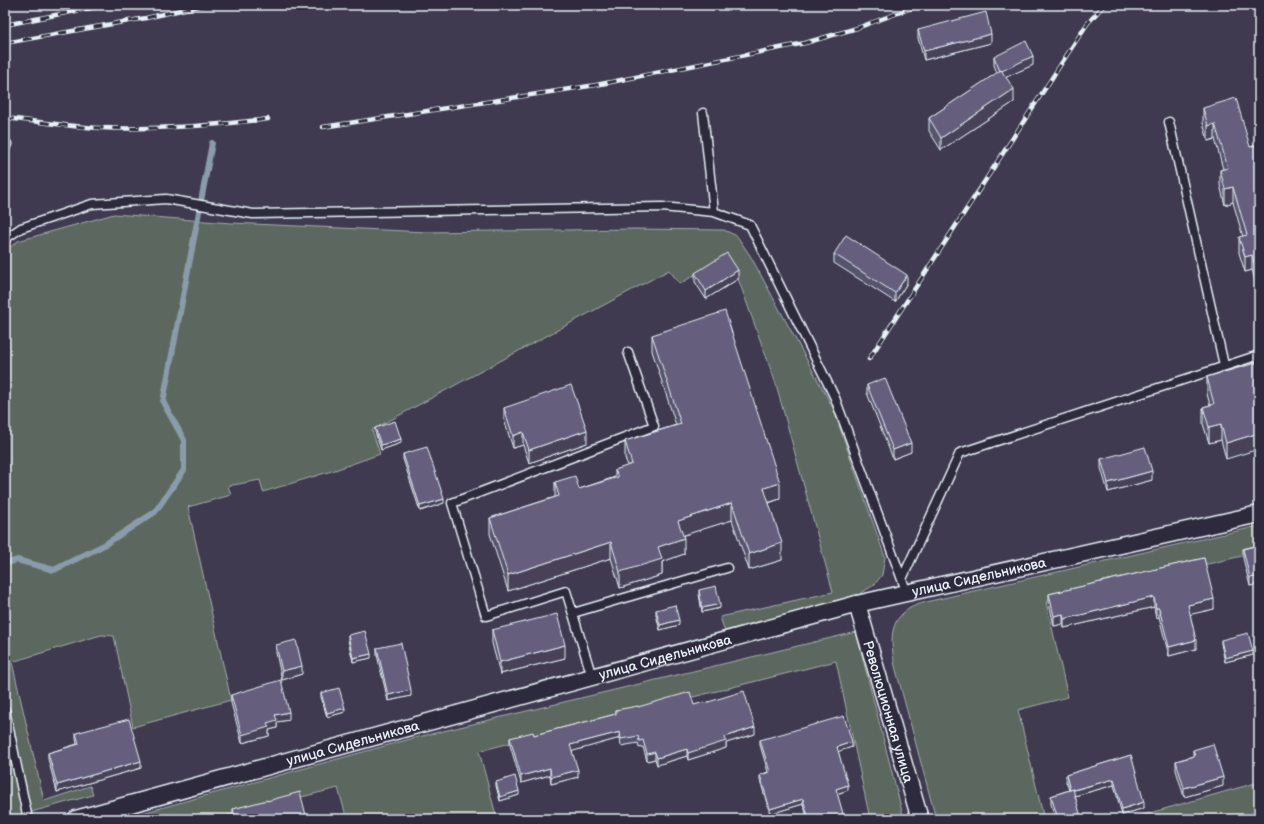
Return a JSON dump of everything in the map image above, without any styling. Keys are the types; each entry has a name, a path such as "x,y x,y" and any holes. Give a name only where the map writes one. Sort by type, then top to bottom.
{"street":[{"name":"улица Сидельникова","path":"76,819 857,604 904,586 1259,514"},
{"name":"Революционная улица","path":"857,604 920,819"}],"lane":[{"path":"703,113 714,212"},
{"path":"1169,122 1224,365"},
{"path":"5,238 21,228 92,204 166,199 253,214 662,207 714,212 750,226 835,398 904,586"},
{"path":"592,677 566,591 486,616 452,503 654,426 628,352"},
{"path":"904,586 960,453 1224,365 1259,355"},
{"path":"573,613 727,568"},
{"path":"5,710 28,819"}],"shaded area":[{"path":"114,214 231,223 427,232 632,229 724,230 737,236 751,257 833,408 885,557 882,575 874,585 853,598 725,632 720,617 833,592 776,384 736,273 725,256 680,284 669,270 372,430 380,454 335,470 263,492 260,480 228,486 231,495 188,507 231,700 133,727 114,636 101,635 12,662 44,801 90,786 93,795 24,814 25,819 5,819 5,251 18,241"},
{"path":"1259,526 1259,552 1046,602 1068,697 1018,710 1044,819 936,819 895,666 892,649 895,625 898,618 904,612 914,606 930,601"},
{"path":"856,632 904,819 870,819 836,661 479,751 497,819 347,819 338,788 228,815 229,819 121,819 410,739"},
{"path":"1259,782 1259,818 1129,819"}],"building":[{"path":"986,12 991,34 924,51 918,30"},
{"path":"1026,41 1033,56 1000,71 994,57"},
{"path":"1001,70 1014,89 941,138 929,118"},
{"path":"1236,98 1250,147 1259,144 1259,279 1252,255 1245,257 1239,237 1247,235 1233,187 1225,189 1220,170 1228,168 1215,124 1208,126 1203,108"},
{"path":"846,235 907,275 895,293 834,254"},
{"path":"727,253 738,270 706,291 695,273"},
{"path":"725,311 780,483 764,488 782,543 749,554 732,503 678,521 684,538 658,547 662,559 620,572 611,542 508,575 490,518 559,496 555,482 575,476 579,489 618,477 615,470 632,464 625,441 681,424 652,335"},
{"path":"1259,362 1259,433 1226,443 1221,424 1209,427 1203,407 1214,404 1207,377"},
{"path":"885,378 911,443 893,450 867,385"},
{"path":"571,385 587,430 529,450 523,432 513,436 504,408"},
{"path":"395,421 401,439 381,445 375,428"},
{"path":"427,447 444,499 420,506 403,454"},
{"path":"1145,447 1152,471 1108,483 1101,459"},
{"path":"1259,545 1259,576 1250,578 1243,549"},
{"path":"1204,558 1214,599 1188,605 1196,640 1169,647 1159,608 1156,608 1154,597 1064,619 1063,614 1054,616 1049,594"},
{"path":"716,586 720,604 702,608 699,590"},
{"path":"675,605 679,620 660,625 656,610"},
{"path":"557,614 565,645 500,662 492,630"},
{"path":"365,631 371,654 353,658 348,635"},
{"path":"1248,633 1253,651 1225,658 1221,640"},
{"path":"1259,635 1259,647 1256,636"},
{"path":"296,640 302,666 282,671 276,645"},
{"path":"401,643 411,690 388,695 377,648"},
{"path":"281,680 289,712 275,715 277,720 267,723 269,727 242,735 231,695"},
{"path":"339,688 345,708 327,713 321,693"},
{"path":"744,691 755,727 725,737 726,741 688,753 687,749 657,758 655,752 647,754 643,740 639,741 638,736 621,739 620,732 570,745 578,770 551,777 550,768 521,776 510,738 533,732 534,735 616,714 616,710 638,707 690,692 694,705"},
{"path":"844,716 852,742 837,747 848,785 836,789 844,817 837,819 809,819 803,799 770,809 760,775 770,772 760,740"},
{"path":"129,719 141,761 57,785 48,753 79,744 76,733"},
{"path":"1213,744 1223,777 1184,788 1176,761 1195,756 1193,750"},
{"path":"1131,755 1144,802 1122,809 1114,779 1070,790 1066,775"},
{"path":"515,776 519,791 500,797 496,782"},
{"path":"1073,789 1081,817 1073,819 1058,819 1051,796"},
{"path":"300,792 307,819 236,819 233,809"}],"waterway":[{"path":"5,564 17,560 54,570 104,545 155,512 184,470 184,440 163,402 212,143"}],"railway":[{"path":"5,25 106,5"},
{"path":"5,43 146,18 203,5"},
{"path":"323,127 596,85 805,43 857,28 920,5"},
{"path":"869,359 1087,24 1104,5"},
{"path":"5,118 100,128 184,127 268,119"}]}
